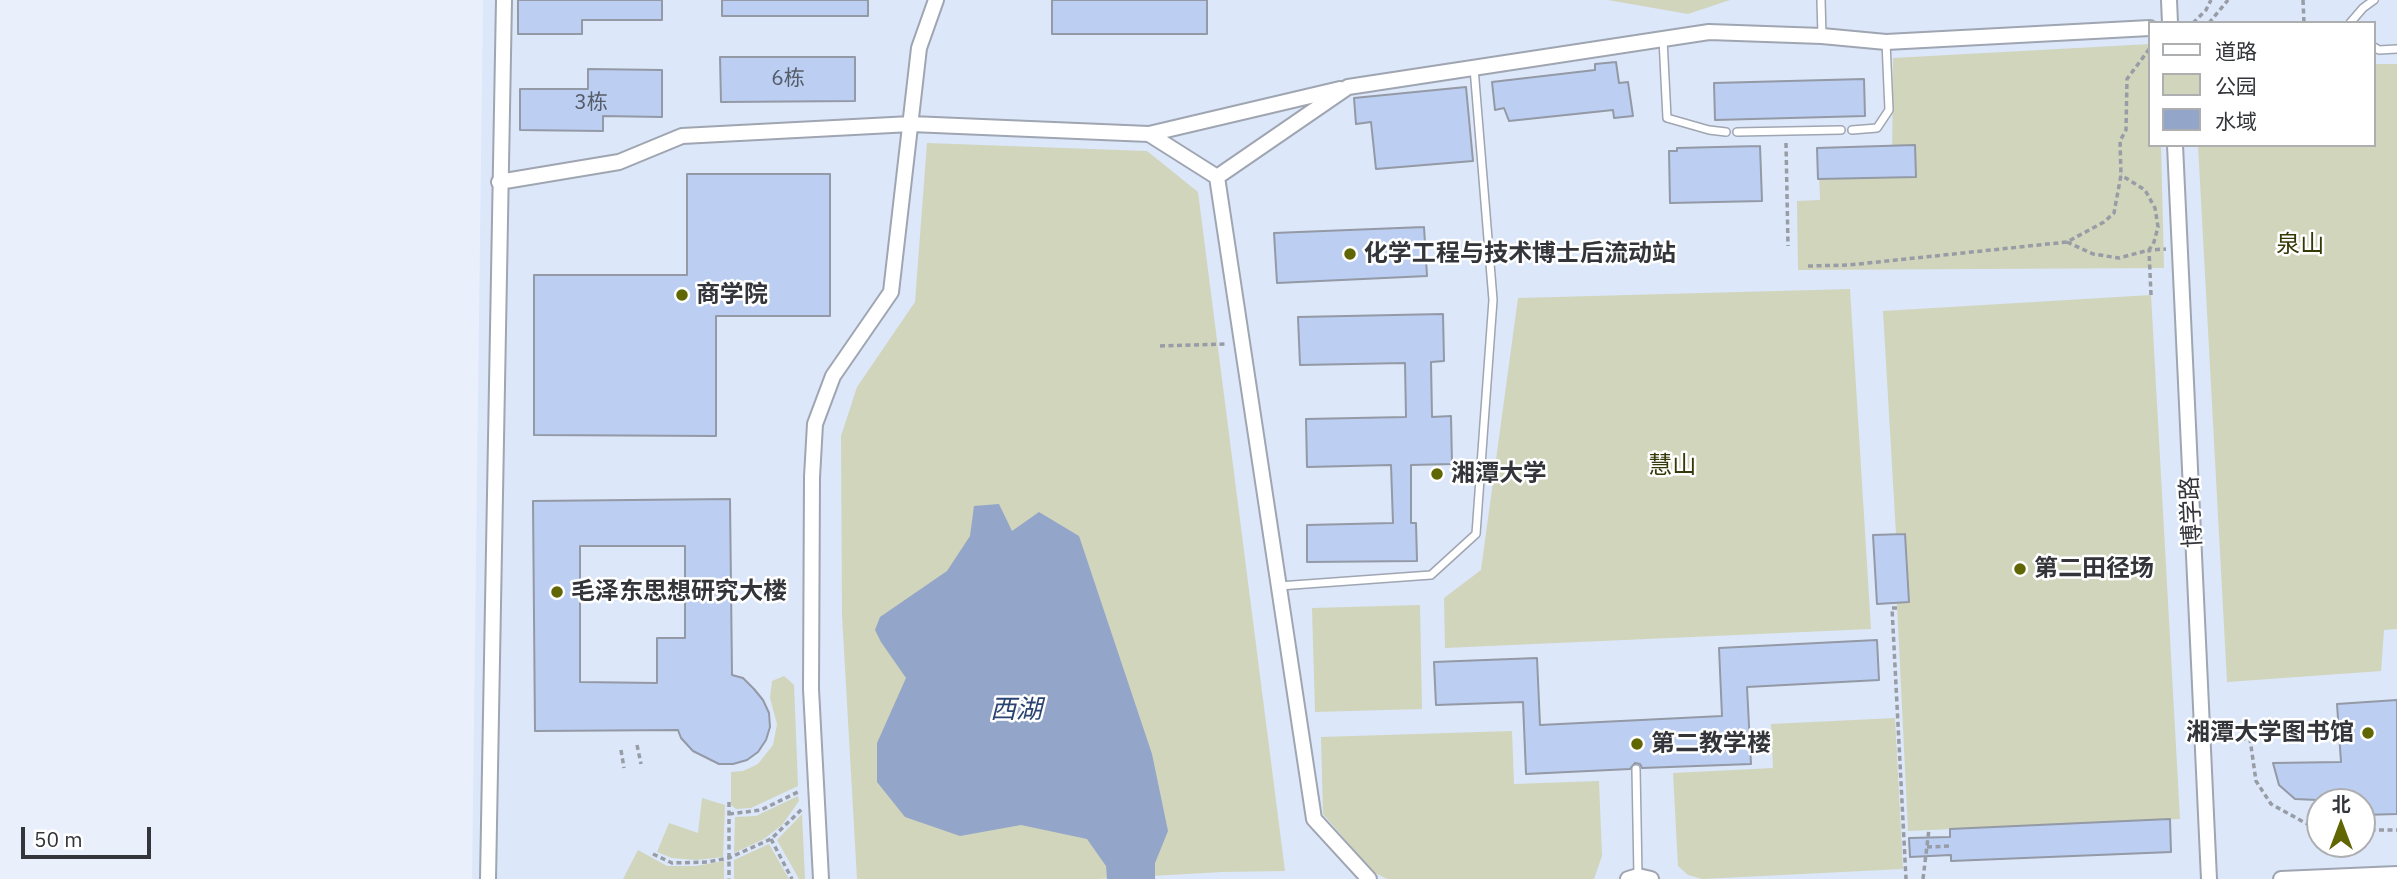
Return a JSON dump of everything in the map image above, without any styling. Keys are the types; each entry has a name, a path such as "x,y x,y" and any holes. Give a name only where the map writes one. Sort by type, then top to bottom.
{"street":[{"path":"488,879 504,0"},
{"path":"821,879 811,689 812,477 816,424 833,376 891,292 919,48 936,0"},
{"path":"2169,0 2170,21"},
{"path":"499,182 619,162 682,136 911,124 1149,134 1348,87 1709,32 1886,41 2148,28"},
{"path":"1217,177 1348,87"},
{"path":"1149,134 1217,177 1314,819 1368,879"},
{"name":"博学路","path":"2175,147 2209,879"},
{"path":"2281,879 2378,877 2397,874"}],"lane":[{"path":"1821,0 1822,36"},
{"path":"2352,21 2362,8 2374,0"},
{"path":"1662,39 1667,118 1726,132"},
{"path":"1852,130 1877,128 1889,110 1886,41"},
{"path":"2376,48 2397,49"},
{"path":"1279,586 1431,575 1476,534 1493,300 1474,68"},
{"path":"1737,132 1841,130"},
{"path":"1636,769 1639,878"}],"path":[{"path":"2195,21 2211,0"},
{"path":"2211,21 2228,0"},
{"path":"2302,0 2304,21"},
{"path":"1808,266 1849,265 2067,242 2104,222 2114,213 2121,175 2120,141 2126,130 2127,79 2148,51"},
{"path":"1785,131 1788,246"},
{"path":"2121,175 2145,190 2155,208 2158,227 2149,250 2151,295"},
{"path":"2067,242 2093,254 2119,258 2149,250 2168,249"},
{"path":"1160,346 1228,344"},
{"path":"1898,608 1892,608 1906,879"},
{"path":"2202,738 2250,739 2256,781 2272,804 2306,823"},
{"path":"637,745 641,764"},
{"path":"621,750 624,768"},
{"path":"729,814 761,810 800,791"},
{"path":"729,802 729,879"},
{"path":"653,854 672,863 700,863 729,858 771,839 805,805"},
{"path":"1923,879 1929,829"},
{"path":"2376,830 2397,830"},
{"path":"771,839 792,879"},
{"path":"1927,847 1951,846"}],"shaded area":[{"name":"湘潭大学","path":"483,0 2397,0 2397,879 472,879"}],"green space":[{"path":"1608,0 1730,0 1688,14"},
{"path":"2148,44 2148,147 2161,147 2164,268 1798,270 1797,201 1820,200 1819,169 1892,167 1893,58"},
{"name":"泉山","path":"2376,64 2397,64 2397,629 2384,630 2381,671 2227,682 2198,147 2376,147"},
{"path":"927,143 1147,151 1198,192 1285,871 1098,879 857,879 842,615 841,436 857,387 915,302"},
{"name":"慧山","path":"1850,289 1871,629 1445,648 1444,598 1481,570 1518,298"},
{"name":"第二田径场","path":"2151,295 2180,819 1908,831 1897,604 1877,604 1873,535 1896,534 1883,311"},
{"path":"1420,605 1422,709 1315,712 1312,608"},
{"path":"784,676 794,685 798,786 751,808 736,809 731,805 731,772 743,771 758,764 773,745 777,724 770,698 772,681"},
{"path":"1895,718 1903,869 1702,879 1688,875 1678,866 1673,773 1773,768 1771,724"},
{"path":"1512,731 1514,784 1599,781 1602,856 1594,879 1387,879 1373,872 1323,814 1321,737"},
{"path":"798,796 799,801 782,825 764,839 734,853 735,817 756,816"},
{"path":"702,798 725,805 723,857 696,860 672,858 657,852 669,823 698,833"},
{"path":"802,814 805,879 799,879 777,840"},
{"path":"769,844 789,879 734,879 734,860"},
{"path":"638,850 667,866 696,866 724,861 724,879 623,879"}],"water":[{"name":"西湖","path":"999,504 1012,531 1039,512 1079,536 1152,754 1168,831 1155,863 1155,879 1107,879 1106,866 1087,839 1021,825 960,836 905,817 877,782 877,743 906,678 875,630 880,617 947,571 970,536 974,506"}],"building":[{"path":"518,0 662,0 662,20 582,20 582,34 518,34"},
{"path":"722,0 868,0 868,16 722,16"},
{"path":"1052,0 1207,0 1207,34 1052,34"},
{"path":"720,57 855,57 855,101 721,102"},
{"path":"1616,62 1619,83 1628,82 1633,116 1614,118 1613,110 1509,121 1504,108 1495,110 1492,82 1595,70 1595,64"},
{"path":"588,69 662,70 662,117 603,116 603,131 520,130 520,89 588,89"},
{"path":"1864,79 1865,116 1715,120 1714,83"},
{"path":"1466,87 1473,161 1376,169 1371,122 1356,124 1354,98"},
{"path":"1915,145 1916,177 1818,179 1817,148"},
{"path":"1760,146 1762,201 1670,203 1669,151 1677,151 1677,148"},
{"name":"商学院","path":"687,174 830,174 830,316 716,316 716,436 534,435 534,275 687,275"},
{"name":"化学工程与技术博士后流动站","path":"1424,227 1427,276 1277,283 1274,233"},
{"path":"1443,314 1444,361 1431,362 1432,417 1451,416 1452,464 1411,465 1411,523 1416,523 1417,561 1307,562 1307,525 1393,523 1391,465 1307,467 1306,419 1406,417 1405,363 1300,365 1298,317"},
{"name":"毛泽东思想研究大楼","path":"730,499 732,675 743,678 754,689 769,713 770,727 758,752 747,760 719,764 693,751 681,738 678,730 535,731 533,501","holes":["580,546 685,546 685,638 657,638 657,683 580,682"]},
{"path":"1905,534 1909,602 1877,604 1873,535"},
{"path":"1877,640 1879,680 1747,687 1751,764 1642,768 1635,763 1630,769 1526,774 1523,702 1436,705 1434,662 1537,658 1540,725 1722,716 1719,648"},
{"name":"湘潭大学图书馆","path":"2397,700 2397,814 2376,815 2376,788 2306,788 2306,799 2295,799 2279,785 2273,763 2341,762 2337,704"},
{"path":"2170,819 2171,852 1951,861 1951,855 1910,857 1909,838 1950,837 1950,829"}],"place":[{"name":"化学工程与技术博士后流动站","path":"1350,254"},
{"name":"商学院","path":"682,295"},
{"name":"湘潭大学","path":"1437,474"},
{"name":"第二田径场","path":"2020,569"},
{"name":"毛泽东思想研究大楼","path":"557,592"},
{"name":"湘潭大学图书馆","path":"2368,733"},
{"name":"第二教学楼","path":"1637,744"}]}
